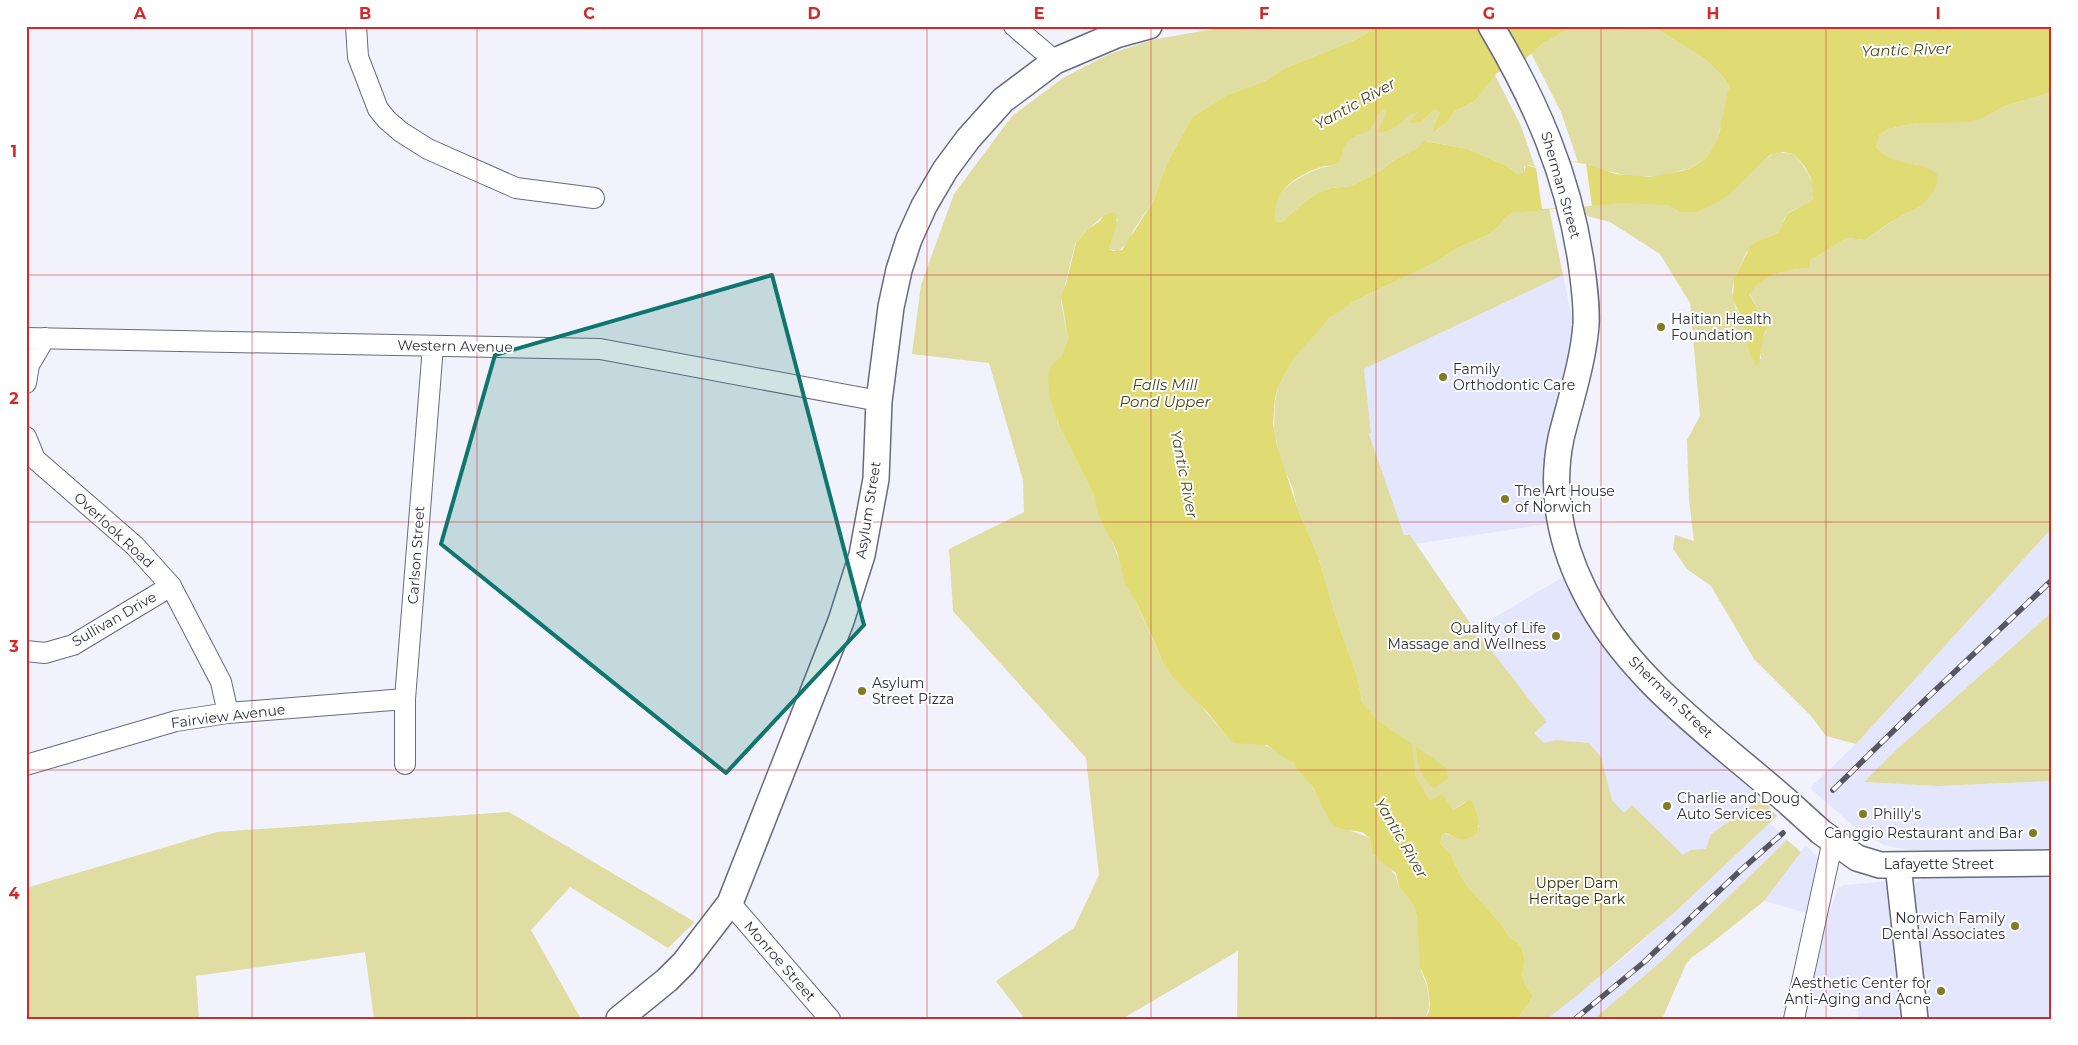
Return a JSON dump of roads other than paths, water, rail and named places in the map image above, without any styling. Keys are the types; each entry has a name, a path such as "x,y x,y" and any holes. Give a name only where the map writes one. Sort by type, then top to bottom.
{"street":[{"path":"356,26 358,57 378,109 401,132 428,149 516,188 594,198"},
{"path":"1014,26 1055,60"},
{"name":"Asylum Street","path":"620,1019 667,980 684,963 730,903 841,621 862,555 876,479 879,401 891,307 899,270 909,239 924,206 945,170 968,139 1003,100 1055,60 1116,35 1149,26"},
{"name":"Sherman Street","path":"1491,26 1515,67 1541,119 1556,161 1576,231 1586,321 1579,363 1561,439 1556,472 1558,510 1571,560 1585,592 1599,617 1628,656 1685,714 1827,836"},
{"path":"26,383 36,338"},
{"name":"Western Avenue","path":"36,338 600,349 879,401"},
{"name":"Carlson Street","path":"405,764 405,699 433,346"},
{"name":"Overlook Road","path":"26,437 35,459 136,546 171,586 222,682 228,713"},
{"name":"Sullivan Drive","path":"26,651 45,653 72,645 171,586"},
{"name":"Fairview Avenue","path":"26,765 176,721 228,713 405,699"},
{"path":"1794,1019 1827,836"},
{"name":"Lafayette Street","path":"1827,836 1864,861 1880,865 2052,863"},
{"path":"1898,865 1915,1019"},
{"name":"Monroe Street","path":"730,903 830,1019"}],"water":[{"name":"Falls Mill Pond Upper","path":"1379,26 1573,26 1543,43 1523,61 1497,73 1475,101 1455,111 1448,122 1434,132 1435,123 1440,112 1434,110 1421,122 1411,123 1409,121 1419,112 1413,113 1390,130 1377,132 1386,113 1383,109 1378,114 1371,128 1348,141 1339,162 1335,165 1307,172 1284,190 1277,202 1274,214 1276,221 1282,222 1317,193 1331,188 1352,186 1383,169 1425,141 1468,149 1505,165 1518,174 1524,172 1526,165 1536,168 1568,161 1580,162 1616,174 1649,177 1693,167 1705,159 1715,144 1720,130 1729,86 1724,78 1705,59 1652,26 2052,26 2052,92 2005,106 1985,117 1969,122 1917,123 1888,129 1879,136 1876,147 1885,155 1895,160 1921,166 1935,172 1938,180 1934,190 1921,205 1897,218 1865,240 1847,238 1811,260 1809,268 1783,272 1761,281 1749,294 1768,327 1763,336 1758,365 1756,366 1748,350 1742,318 1733,300 1734,279 1750,247 1756,242 1779,232 1787,214 1813,198 1811,178 1805,167 1794,154 1783,152 1770,155 1724,199 1696,212 1679,212 1669,205 1623,203 1511,213 1503,220 1500,226 1486,236 1455,249 1438,261 1353,302 1329,318 1294,358 1278,387 1273,424 1277,445 1297,507 1318,556 1335,614 1358,679 1362,702 1378,721 1412,744 1415,776 1430,801 1442,794 1453,810 1471,799 1473,804 1478,824 1475,835 1462,839 1443,833 1440,843 1451,855 1459,873 1469,888 1502,925 1509,937 1522,948 1525,961 1522,974 1526,987 1533,995 1517,1019 1425,1019 1429,1012 1430,1004 1427,983 1420,967 1417,917 1414,906 1399,887 1396,873 1373,853 1370,838 1362,832 1341,829 1331,823 1314,789 1293,763 1267,745 1235,743 1229,739 1208,713 1173,677 1163,662 1138,606 1125,583 1117,552 1098,513 1095,498 1059,426 1050,398 1048,378 1051,366 1062,355 1068,339 1061,295 1066,284 1076,243 1087,230 1100,221 1103,216 1113,212 1116,214 1117,224 1109,249 1113,251 1122,250 1153,202 1166,165 1192,117 1227,95 1265,81 1283,69 1357,39"},
{"path":"1416,747 1446,768 1448,779 1434,788 1429,784 1420,770"}],"railway":[{"path":"1833,790 2052,580"},
{"path":"1575,1019 1643,963 1783,833"}],"place":[{"name":"Haitian Health Foundation","path":"1661,327"},
{"name":"Family Orthodontic Care","path":"1443,377"},
{"name":"The Art House of Norwich","path":"1505,499"},
{"name":"Quality of Life Massage and Wellness","path":"1556,636"},
{"name":"Asylum Street Pizza","path":"862,691"},
{"name":"Charlie and Doug Auto Services","path":"1667,806"},
{"name":"Philly's","path":"1863,814"},
{"name":"Canggio Restaurant and Bar","path":"2033,833"},
{"name":"Norwich Family Dental Associates","path":"2015,926"},
{"name":"Aesthetic Center for Anti-Aging and Acne","path":"1941,991"}],"water label":[{"name":"Yantic River","path":"1906,50"},
{"name":"Yantic River","path":"1355,104"},
{"name":"Yantic River","path":"1184,474"},
{"name":"Yantic River","path":"1401,838"}],"park label":[{"name":"Upper Dam Heritage Park","path":"1577,892"}]}
